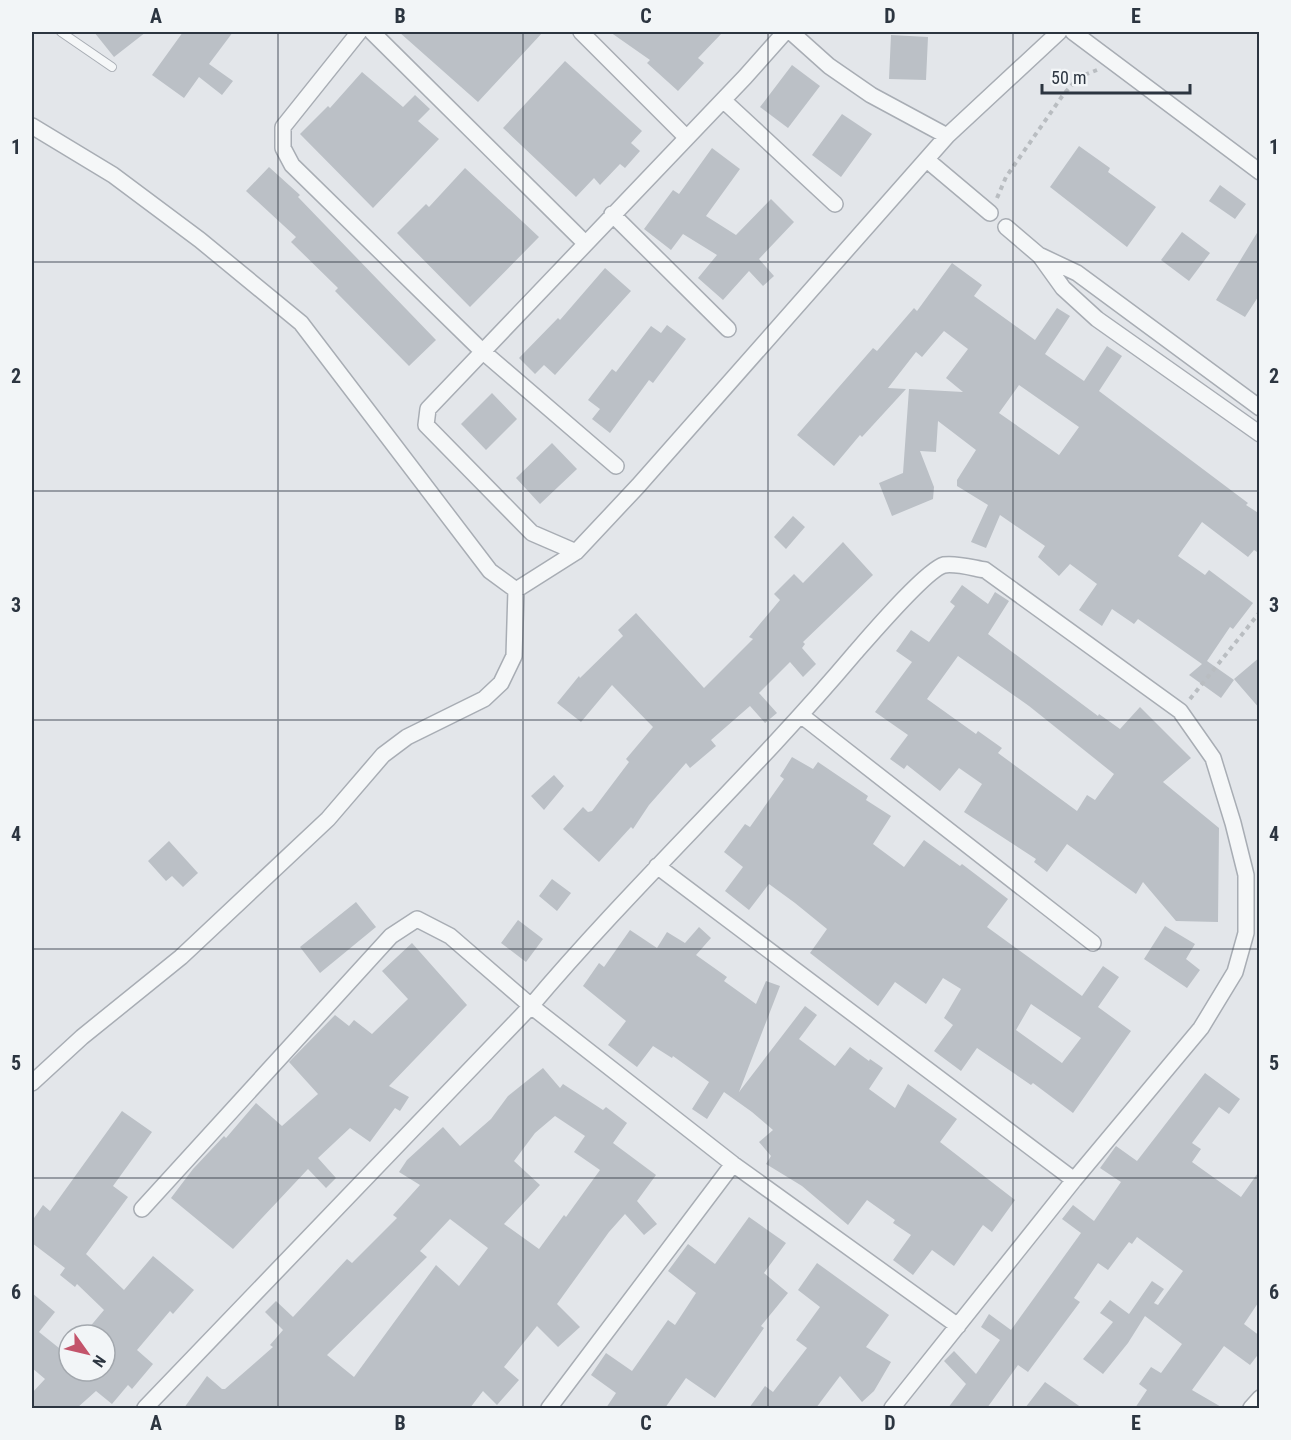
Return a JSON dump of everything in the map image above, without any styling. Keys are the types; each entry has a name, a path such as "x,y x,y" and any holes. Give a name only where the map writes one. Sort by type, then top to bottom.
{"street":[{"path":"359,32 283,127 282,148 292,165 482,350 616,466"},
{"path":"372,32 585,242"},
{"path":"581,32 686,137"},
{"path":"576,552 532,533 426,425 428,409 723,100 784,32"},
{"path":"791,32 829,66 872,95 947,136"},
{"path":"516,590 576,552 646,477 947,136 1059,32"},
{"path":"1073,32 1111,58 1260,172"},
{"path":"723,100 835,204"},
{"path":"32,126 113,175 200,240 301,323 490,572 516,590"},
{"path":"927,160 990,213"},
{"path":"612,214 728,329"},
{"path":"1006,227 1040,256 1063,288 1097,319 1260,435"},
{"path":"1040,256 1077,273 1260,408"},
{"path":"144,1408 531,1006 586,941 802,716 866,641 925,578 944,565 985,570 1180,711 1213,758 1233,823 1246,875 1246,933 1235,972 1201,1028 1074,1180 892,1408"},
{"path":"32,1083 82,1037 181,957 328,819 383,755 407,737 484,699 501,684 514,657 516,590"},
{"path":"802,716 1092,943"},
{"path":"657,866 1074,1180"},
{"path":"142,1209 383,945 408,922 417,919 450,936 531,1006 733,1164 958,1326"},
{"path":"549,1408 733,1164"},
{"path":"1251,1408 1260,1398"}],"lane":[{"path":"61,32 112,68"}],"path":[{"path":"990,213 1006,177 1064,95 1079,76 1098,70 1111,58"},
{"path":"1180,711 1260,612"}],"building":[{"path":"94,32 146,32 114,57"},
{"path":"183,32 233,32 209,64 233,81 222,95 199,77 184,98 152,75"},
{"path":"399,32 543,32 478,102"},
{"path":"610,32 723,32 698,58 704,63 678,91 647,63 650,60"},
{"path":"891,35 928,37 926,80 889,79"},
{"path":"565,61 642,131 631,143 640,151 625,168 620,164 600,185 594,178 576,197 503,128"},
{"path":"792,65 820,86 788,128 760,107"},
{"path":"362,72 403,107 415,95 430,109 418,121 439,139 373,208 300,134 328,106 330,108"},
{"path":"842,114 872,134 841,177 812,155"},
{"path":"1079,146 1110,168 1108,172 1156,207 1127,247 1050,187"},
{"path":"712,148 740,169 706,216 736,235 771,199 794,222 759,259 774,276 763,286 749,271 723,300 698,278 717,255 683,234 671,250 644,229 673,190 679,194"},
{"path":"269,167 300,195 298,197 436,340 409,366 335,291 338,288 291,242 296,237 246,191"},
{"path":"465,168 539,237 470,307 397,233 426,204 429,207"},
{"path":"1220,185 1246,204 1235,219 1209,201"},
{"path":"1260,228 1260,294 1245,317 1216,300"},
{"path":"1182,232 1210,253 1189,281 1161,260"},
{"path":"952,263 982,285 974,296 1035,340 1057,308 1070,316 1045,354 1084,381 1107,346 1122,356 1099,391 1260,514 1260,554 1254,550 1248,557 1202,522 1178,556 1205,575 1209,570 1253,603 1233,629 1230,627 1207,661 1234,680 1221,698 1189,675 1202,664 1138,619 1134,624 1112,609 1102,626 1079,610 1097,584 1070,564 1059,576 1038,557 1045,546 1000,515 986,548 971,542 988,505 957,486 957,480 976,450 938,421 936,452 920,451 934,487 933,499 892,516 879,483 903,473 909,389 963,392 946,378 968,349 944,331 922,357 916,352 888,388 906,389 862,437 860,435 834,466 797,435 873,348 877,351 914,308 917,311","holes":["1019,385 1079,427 1059,455 999,413"]},
{"path":"605,268 631,291 555,375 544,365 535,374 519,358 558,318 560,320"},
{"path":"667,325 686,339 653,383 649,380 610,433 592,419 600,409 588,400 612,369 616,372 651,326 661,333"},
{"path":"492,393 517,419 486,450 461,424"},
{"path":"552,443 577,469 540,504 516,478"},
{"path":"793,516 805,527 786,549 774,537"},
{"path":"843,542 873,575 803,642 805,644 802,648 816,664 803,677 790,662 759,693 777,713 765,723 750,706 711,740 716,746 690,768 686,763 649,805 633,829 631,827 599,862 563,829 583,807 588,812 592,811 629,762 626,759 653,727 612,685 581,722 557,703 579,676 580,678 623,636 618,630 636,613 704,688 753,639 749,637 780,600 774,594 794,574 803,583"},
{"path":"962,585 988,604 995,592 1009,601 988,634 1098,716 1099,714 1120,729 1140,707 1191,758 1163,782 1219,828 1218,922 1176,921 1143,882 1136,894 1067,844 1047,872 1034,862 1036,859 964,812 982,784 959,768 940,791 907,765 904,769 890,759 908,735 875,712 912,662 896,651 911,630 929,642 955,606 950,602","holes":["958,656 1029,706 1114,774 1095,800 1087,795 1077,811 998,753 1002,748 978,731 976,734 927,699"]},
{"path":"1260,657 1260,709 1234,679"},
{"path":"792,757 813,769 818,762 868,796 866,800 891,816 873,844 904,867 924,840 960,866 962,864 1008,899 987,927 1082,996 1103,966 1119,977 1098,1007 1131,1031 1073,1113 1033,1083 1031,1085 977,1048 961,1071 934,1051 953,1025 944,1018 961,989 943,978 926,1004 895,982 878,1006 810,953 827,929 795,903 769,884 749,910 725,891 743,867 724,852 745,824 750,827 784,779 780,776","holes":["1031,1004 1081,1038 1062,1063 1016,1030"]},
{"path":"554,775 564,786 544,810 531,796"},
{"path":"169,841 198,873 183,887 172,876 166,881 148,861"},
{"path":"552,879 571,893 557,911 539,896"},
{"path":"356,902 376,927 320,973 300,947"},
{"path":"518,920 543,939 526,962 501,943"},
{"path":"1165,926 1195,944 1186,959 1200,970 1187,988 1144,959"},
{"path":"699,927 711,938 696,955 727,977 724,981 756,1004 766,981 780,986 739,1092 805,1006 817,1015 799,1039 835,1066 850,1047 883,1068 869,1089 895,1108 908,1084 957,1119 940,1142 1015,1200 992,1232 983,1225 954,1266 932,1250 913,1275 893,1260 911,1235 893,1223 895,1220 867,1200 848,1225 802,1186 766,1164 771,1156 759,1142 773,1130 752,1112 724,1092 707,1119 692,1109 709,1082 673,1056 672,1058 653,1046 637,1067 608,1045 626,1021 583,986 599,963 604,967 630,930 657,948 667,932 685,943"},
{"path":"412,943 467,1005 389,1086 409,1097 400,1111 395,1108 370,1142 350,1128 318,1158 336,1178 326,1188 308,1169 233,1249 171,1198 193,1169 224,1136 226,1138 256,1103 282,1126 318,1094 289,1062 335,1015 349,1026 354,1020 372,1034 408,999 382,971"},
{"path":"543,1068 560,1088 563,1084 603,1110 606,1107 627,1123 613,1143 656,1175 637,1201 657,1224 644,1235 625,1214 609,1232 557,1304 580,1327 558,1347 537,1326 504,1367 519,1380 497,1405 483,1391 470,1408 184,1408 207,1376 225,1389 273,1347 270,1345 283,1330 265,1312 276,1301 293,1317 347,1259 352,1263 397,1218 393,1215 420,1185 399,1172 407,1160 443,1127 460,1146 491,1119 508,1096","holes":["555,1116 585,1136 574,1152 600,1170 566,1217 564,1215 539,1249 504,1224 540,1185 514,1161 535,1133","450,1219 488,1248 459,1286 436,1265 354,1377 327,1355 427,1257 420,1251"]},
{"path":"1205,1073 1240,1099 1229,1114 1219,1107 1192,1143 1201,1149 1192,1162 1241,1197 1260,1170 1260,1300 1244,1324 1260,1336 1260,1352 1250,1365 1224,1346 1192,1390 1223,1408 1135,1408 1147,1390 1139,1384 1151,1367 1161,1373 1182,1344 1145,1316 1128,1343 1103,1374 1083,1359 1113,1322 1100,1313 1110,1300 1129,1314 1152,1281 1164,1289 1154,1303 1158,1305 1183,1271 1137,1237 1132,1244 1129,1242 1108,1270 1098,1263 1074,1298 1080,1302 1028,1372 1018,1365 987,1408 948,1408 966,1384 944,1361 954,1351 976,1374 1000,1340 981,1327 989,1314 1011,1330 1081,1233 1062,1219 1073,1205 1094,1221 1121,1182 1100,1168 1116,1146 1137,1161"},
{"path":"122,1111 152,1132 113,1186 128,1197 86,1254 124,1290 153,1256 194,1290 173,1314 170,1311 137,1350 153,1364 132,1389 128,1385 112,1404 96,1391 77,1408 32,1408 32,1393 45,1379 32,1368 32,1293 55,1312 39,1332 57,1346 57,1383 117,1383 117,1323 93,1323 104,1310 77,1284 75,1287 60,1275 65,1268 32,1243 32,1221 43,1205 50,1211"},
{"path":"749,1217 786,1243 764,1273 788,1293 761,1326 764,1328 715,1398 686,1378 665,1408 606,1408 616,1393 591,1375 606,1353 632,1371 668,1320 675,1325 696,1293 668,1271 688,1244 715,1264"},
{"path":"817,1263 889,1315 866,1347 891,1362 874,1391 862,1402 840,1376 816,1408 749,1408 765,1386 773,1392 807,1348 796,1340 820,1307 798,1290"},
{"path":"1045,1382 1082,1408 1025,1408"}]}
